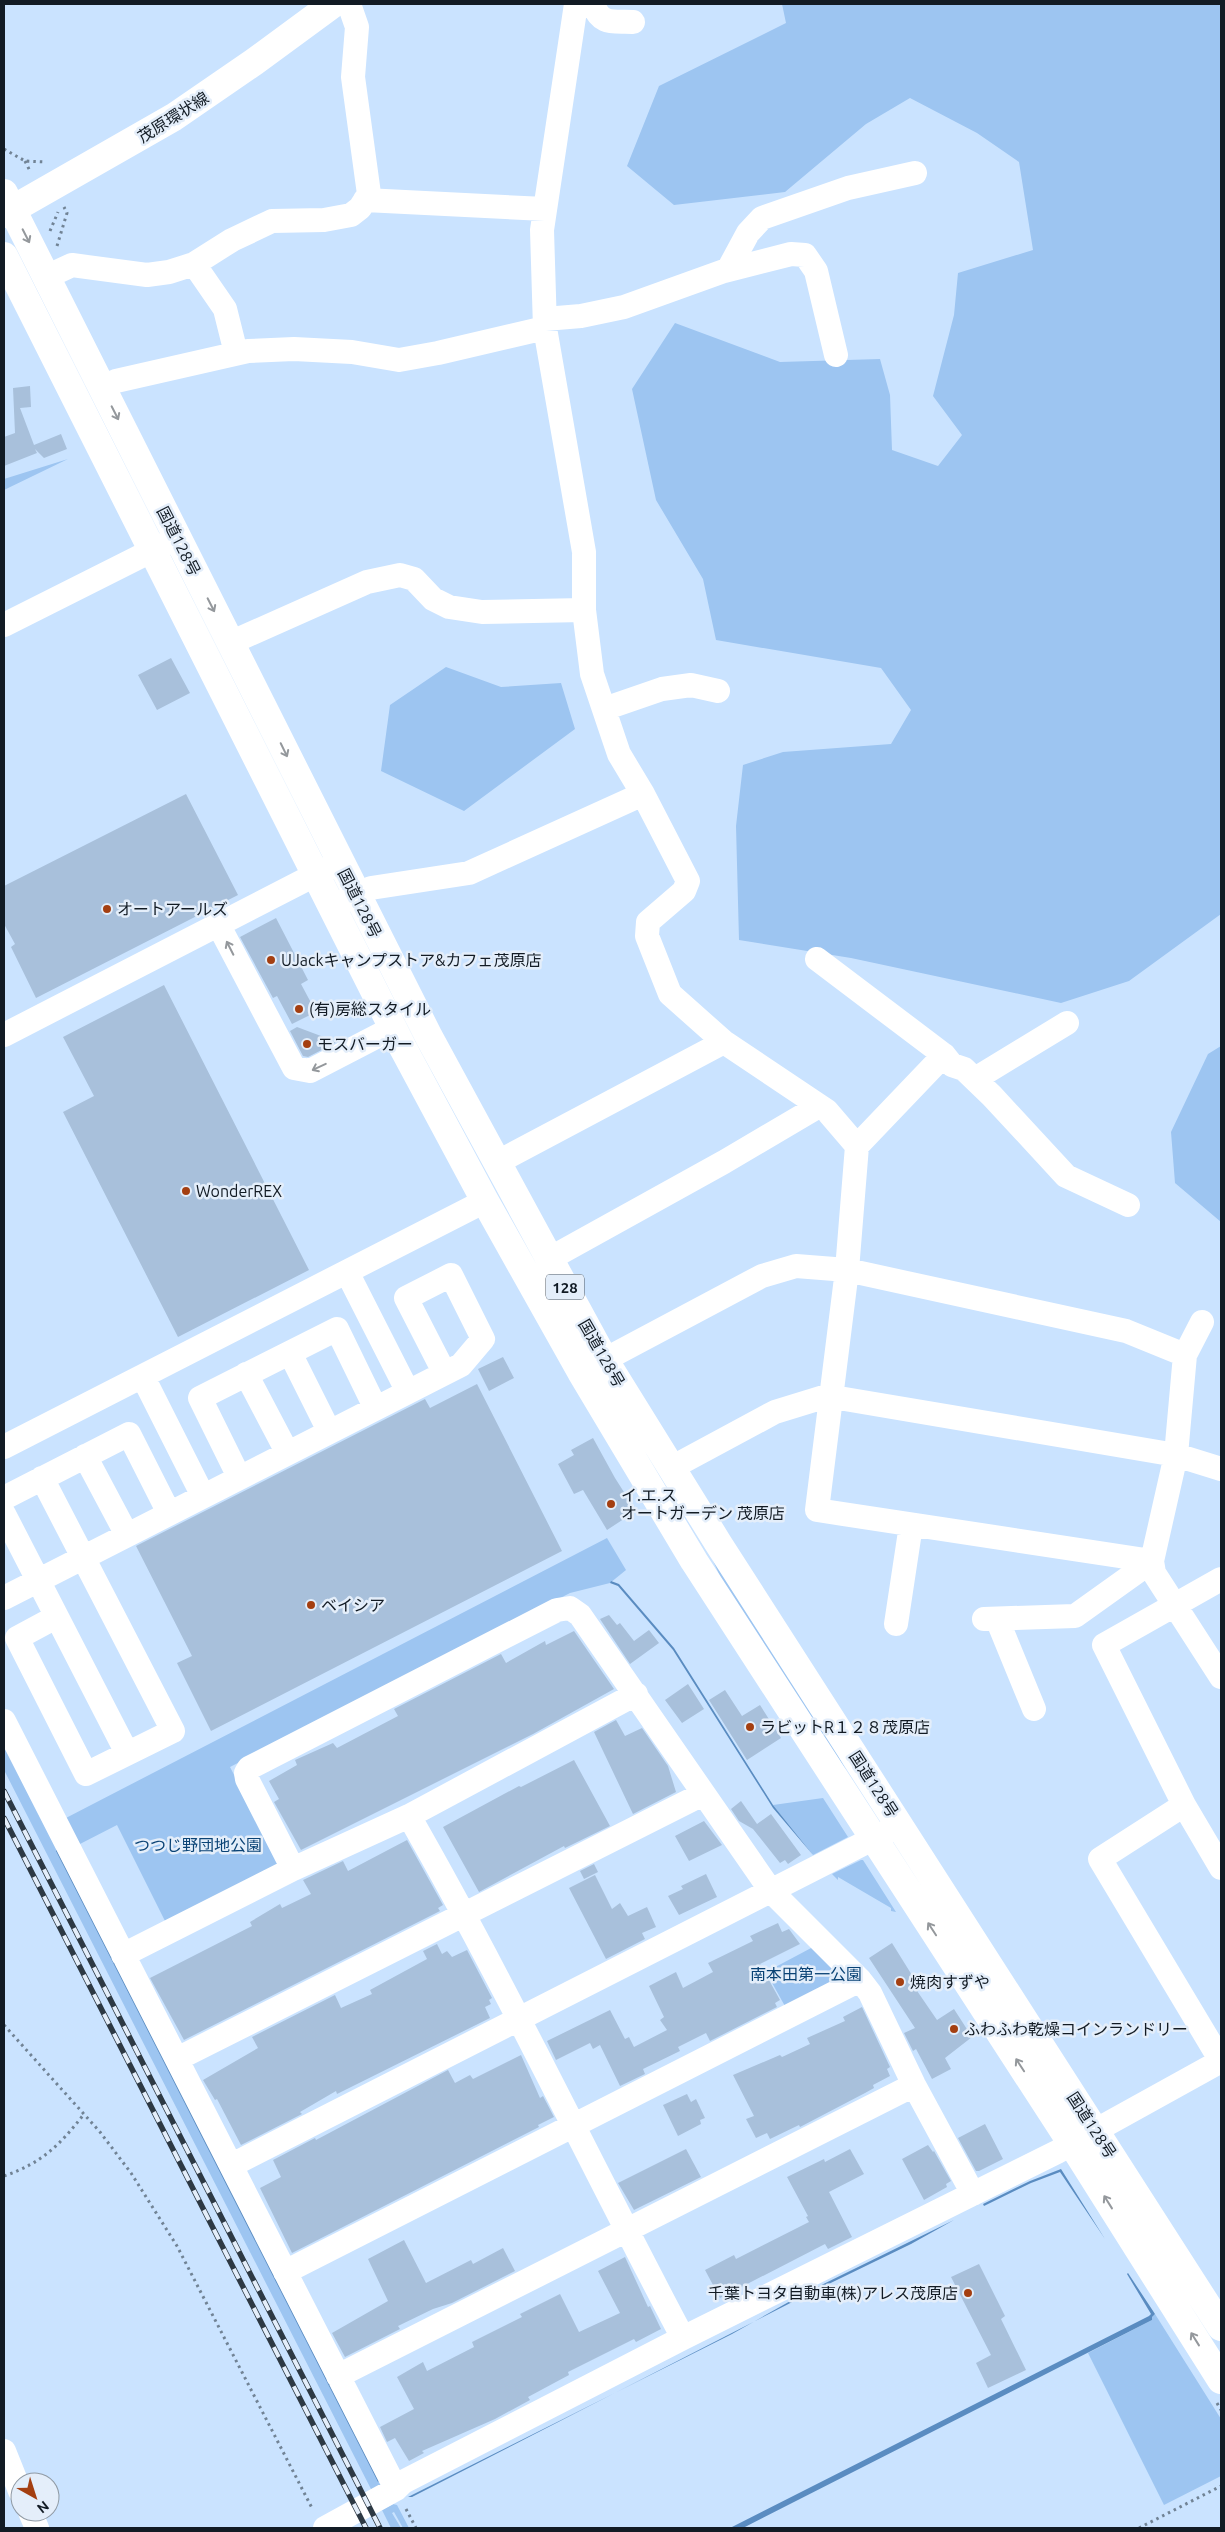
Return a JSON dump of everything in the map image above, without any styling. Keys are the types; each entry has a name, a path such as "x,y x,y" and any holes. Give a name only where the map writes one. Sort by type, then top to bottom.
{"main road":[{"name":"茂原環状線","path":"7,205 174,117 254,62 332,4"},
{"name":"国道128号","path":"7,205 46,277 230,643 328,868 332,907 485,1201 593,1366 671,1468 1221,2327"},
{"name":"国道128号","path":"4,256 152,550 328,868 356,894 496,1163 549,1259 593,1366 694,1561 1072,2144 1221,2380"}],"street":[{"path":"46,277 72,265 147,275 169,272 194,264 232,240 272,221 324,220 351,215 360,208 369,194 353,77 357,27 349,4"},
{"path":"576,4 542,230 545,323 584,552 584,610 592,674 619,754 643,794 688,881 684,891 648,922 647,936 670,994 724,1042 827,1111 857,1146"},
{"path":"593,4 597,15 604,20 633,22"},
{"path":"728,270 748,233 762,218 848,188 915,173"},
{"path":"365,200 545,209"},
{"path":"102,387 116,381 236,353 294,348 352,352 399,360 438,354 545,323 624,307 728,270 791,254 805,255 816,270 836,355"},
{"path":"194,264 225,309 236,353"},
{"path":"4,625 178,538"},
{"path":"230,643 367,582 400,575 414,579 433,599 449,606 482,612 584,610"},
{"path":"604,709 662,689 691,685 718,691"},
{"path":"332,907 371,888 469,873 643,794"},
{"path":"4,1035 328,868"},
{"path":"218,924 294,1068 310,1071 394,1028"},
{"path":"817,959 944,1055 952,1065 964,1069 1066,1176 1128,1205"},
{"path":"975,1079 1066,1024"},
{"path":"496,1163 724,1042"},
{"path":"944,1055 857,1146 847,1270 817,1510 1152,1561"},
{"path":"549,1259 724,1162 819,1106"},
{"path":"4,1447 485,1201"},
{"path":"593,1366 762,1276 796,1266 847,1270 1126,1331 1185,1355"},
{"path":"347,1272 407,1390"},
{"path":"1202,1322 1185,1355 1176,1455 1152,1561 1154,1573 1176,1604 1221,1677"},
{"path":"239,1477 200,1398 246,1374 337,1329 375,1407"},
{"path":"290,1353 329,1431"},
{"path":"4,1598 444,1372"},
{"path":"246,1374 287,1452"},
{"path":"143,1377 203,1496"},
{"path":"671,1468 775,1412 826,1396 1176,1455 1221,1469"},
{"path":"4,1498 129,1434 169,1513"},
{"path":"85,1456 127,1535"},
{"path":"42,1478 173,1731 86,1774 17,1638 56,1617"},
{"path":"4,1514 13,1554 38,1581 127,1753"},
{"path":"896,1624 911,1525"},
{"path":"1034,1709 991,1619 1075,1616 1152,1561"},
{"path":"1221,1579 1104,1645 1184,1805 1221,1868"},
{"path":"293,1869 247,1779 246,1773 249,1768 563,1607 576,1611 636,1694 770,1891 860,1980 870,1994 914,2085 972,2194"},
{"path":"123,1955 293,1869 409,1816 636,1694"},
{"path":"4,1721 396,2489"},
{"path":"177,2059 703,1794"},
{"path":"320,2520 396,2489 403,2482 683,2338 1072,2144 1221,2061 1100,1859 1184,1805"},
{"path":"409,1816 465,1914 626,2231 683,2338"},
{"path":"232,2165 900,1825"},
{"path":"285,2272 574,2127 860,1980"},
{"path":"338,2376 914,2085"},
{"path":"4,2451 12,2472"}],"path":[{"path":"57,248 67,213"},
{"path":"4,2025 84,2114 131,2173 177,2246 320,2520"},
{"path":"4,2176 40,2160 66,2138 84,2114"},
{"path":"1139,2528 1221,2486"}],"green space":[{"path":"782,4 1221,4 1221,914 1129,981 1061,1003 851,958 739,940 736,826 743,765 783,752 891,744 911,710 881,668 716,640 703,579 656,500 632,389 675,323 780,362 880,359 890,395 892,450 938,466 962,435 933,396 954,315 958,273 1033,250 1019,162 977,133 910,98 866,124 785,192 674,205 627,166 659,86 786,23"},
{"path":"68,459 4,490 4,479"},
{"path":"446,667 501,687 561,683 575,729 464,811 381,771 390,705"},
{"path":"1221,1046 1221,1222 1175,1183 1171,1132 1208,1054"},
{"name":"つつじ野団地公園","path":"607,1538 626,1570 610,1583 570,1593 230,1767 278,1860 277,1866 166,1923 117,1825 78,1845 64,1819"},
{"path":"711,1556 818,1717 846,1770 726,1590"},
{"path":"4,1743 382,2479 381,2486 372,2491 4,1770"},
{"path":"823,1798 848,1837 813,1855 773,1805"},
{"path":"863,1860 896,1912 891,1911 891,1908 838,1877 838,1880 832,1874"},
{"name":"南本田第一公園","path":"813,1947 840,1974 839,1981 786,2008 766,1972"},
{"path":"1155,2314 1221,2419 1221,2476 1164,2505 1088,2353 1152,2320"},
{"path":"393,2504 397,2505 409,2528 403,2528 394,2512 392,2513 401,2528 391,2528 382,2510"}],"shaded area":[{"path":"611,1581 619,1584 674,1648 773,1805 813,1855 773,1808 673,1650 618,1586 610,1583"},
{"path":"57,1849 379,2481 378,2482 56,1851"},
{"path":"1061,2169 1105,2239 1060,2172 1031,2183 984,2206 983,2204 1030,2181"},
{"path":"954,2220 911,2244 752,2323 801,2295"},
{"path":"1128,2273 1155,2314 1152,2320 743,2528 730,2528 1149,2316 1151,2314"},
{"path":"752,2323 732,2334 622,2390"},
{"path":"622,2390 412,2497 408,2497"}],"building":[{"path":"30,386 31,407 20,408 34,445 61,434 67,449 44,458 35,449 37,453 4,466 4,437 15,433 13,388"},
{"path":"171,658 190,693 157,710 138,675"},
{"name":"オートアールズ","path":"186,794 238,895 36,998 11,947 15,944 4,924 4,886"},
{"name":"UJackキャンプストア&カフェ茂原店","path":"276,918 308,980 301,984 316,1012 292,1024 277,996 273,998 240,937"},
{"name":"WonderREX","path":"164,985 309,1270 178,1337 63,1112 94,1096 63,1037"},
{"name":"モスバーガー","path":"297,1027 337,1042 308,1057 303,1056 290,1031"},
{"path":"503,1357 514,1378 489,1391 478,1369"},
{"name":"ベイシア","path":"477,1384 562,1551 211,1731 177,1663 192,1656 136,1546 425,1399 430,1408"},
{"path":"593,1438 636,1511 607,1530 583,1490 574,1494 558,1464 574,1455 571,1450"},
{"path":"609,1615 617,1625 620,1623 634,1641 649,1630 659,1643 630,1664 600,1619"},
{"path":"574,1631 614,1689 533,1734 301,1850 274,1802 279,1799 269,1781 297,1765 295,1760 333,1743 337,1748 398,1716 394,1709 501,1654 506,1663 545,1641 546,1645"},
{"path":"688,1684 704,1709 682,1723 665,1700"},
{"name":"ラビットR１２８茂原店","path":"725,1690 742,1716 760,1705 781,1738 747,1760 709,1700"},
{"path":"616,1720 625,1736 642,1728 668,1766 676,1792 633,1814 594,1732"},
{"path":"574,1760 610,1826 565,1848 564,1846 479,1892 443,1827 519,1786 521,1787"},
{"path":"741,1801 757,1824 771,1814 801,1855 788,1864 785,1860 780,1863 753,1829 739,1821 731,1809"},
{"path":"704,1821 722,1845 689,1861 675,1836"},
{"path":"407,1840 443,1905 438,1908 440,1911 184,2040 150,1978 252,1926 250,1922 280,1904 282,1908 311,1894 303,1880 343,1861 348,1871"},
{"path":"594,1864 598,1872 584,1879 580,1871"},
{"path":"706,1874 717,1897 679,1915 668,1896 683,1889 681,1886"},
{"path":"595,1875 612,1909 620,1903 628,1916 647,1907 656,1927 642,1933 645,1939 606,1959 569,1888"},
{"path":"778,1923 782,1932 789,1929 800,1944 760,1964 780,2000 775,2003 777,2007 710,2041 706,2033 678,2047 680,2051 643,2069 645,2074 620,2086 600,2045 593,2049 590,2043 556,2060 547,2041 610,2010 625,2039 629,2037 634,2047 667,2030 660,2020 664,2017 649,1986 676,1972 683,1988 713,1972 708,1963 753,1941 750,1936"},
{"path":"892,1943 915,1980 913,1985 937,2020 954,2009 972,2037 945,2058 951,2069 932,2079 916,2049 913,2051 904,2033 915,2028 869,1958"},
{"path":"437,1944 442,1954 447,1951 452,1957 467,1950 492,1998 489,2000 491,2004 485,2007 490,2018 337,2094 336,2091 300,2112 302,2114 241,2145 217,2099 215,2100 203,2080 258,2048 252,2037 335,1995 341,2008 372,1994 370,1990 427,1959 423,1951"},
{"path":"862,2007 890,2067 887,2069 890,2076 873,2085 874,2088 800,2127 799,2125 770,2139 767,2133 756,2138 746,2119 754,2116 733,2075 780,2055 782,2057 810,2044 807,2038 845,2021 843,2017"},
{"path":"521,2055 540,2098 543,2096 554,2117 538,2125 539,2127 292,2253 260,2188 281,2177 273,2160 315,2138 316,2140 448,2070 455,2083 470,2075 473,2079"},
{"path":"687,2094 691,2102 696,2099 705,2118 700,2120 701,2124 678,2136 663,2105"},
{"path":"985,2124 1003,2159 976,2171 958,2138"},
{"path":"928,2145 934,2151 951,2181 946,2184 947,2187 924,2200 902,2159"},
{"path":"686,2149 701,2177 634,2210 618,2183"},
{"path":"850,2149 864,2174 829,2192 852,2237 828,2249 825,2244 720,2298 705,2270 734,2255 736,2259 809,2222 806,2217 808,2216 787,2177 824,2159 825,2162"},
{"path":"404,2240 426,2283 471,2260 473,2264 503,2248 515,2271 452,2303 433,2309 398,2326 400,2329 345,2357 332,2333 388,2301 368,2259"},
{"path":"625,2257 648,2307 650,2306 661,2329 636,2342 634,2339 568,2372 569,2375 528,2397 530,2400 495,2419 422,2451 424,2453 409,2461 395,2438 387,2442 380,2427 414,2409 397,2377 423,2362 427,2371 474,2347 472,2342 522,2317 520,2314 560,2294 579,2332 620,2313 598,2271"},
{"path":"979,2264 1005,2316 1001,2319 1026,2370 988,2388 976,2363 991,2355 951,2277"}],"railway":[{"path":"4,1791 380,2528"},
{"path":"4,1818 366,2528"}],"place":[{"name":"オートアールズ","path":"107,909"},
{"name":"UJackキャンプストア&カフェ茂原店","path":"271,960"},
{"name":"(有)房総スタイル","path":"299,1009"},
{"name":"モスバーガー","path":"307,1044"},
{"name":"WonderREX","path":"186,1191"},
{"name":"イ.エ.ス オートガーデン 茂原店","path":"611,1504"},
{"name":"ベイシア","path":"311,1605"},
{"name":"ラビットR１２８茂原店","path":"750,1727"},
{"name":"焼肉すずや","path":"900,1982"},
{"name":"ふわふわ乾燥コインランドリー","path":"954,2029"},
{"name":"千葉トヨタ自動車(株)アレス茂原店","path":"968,2293"}]}
